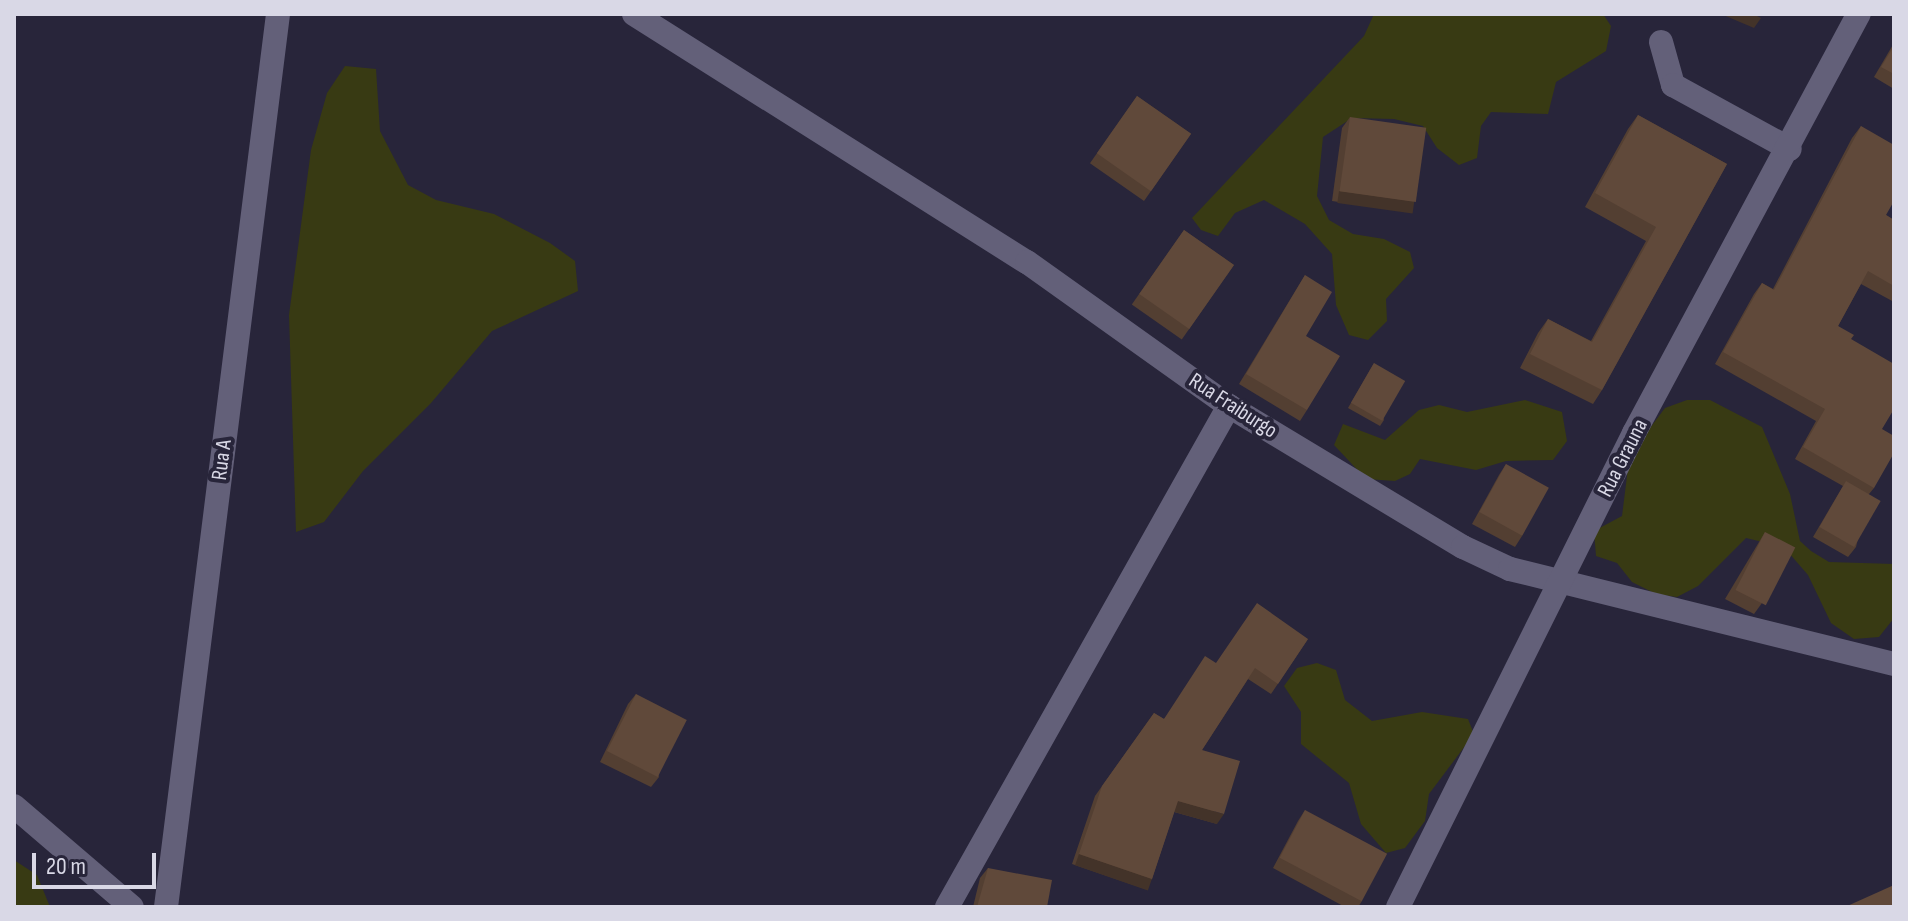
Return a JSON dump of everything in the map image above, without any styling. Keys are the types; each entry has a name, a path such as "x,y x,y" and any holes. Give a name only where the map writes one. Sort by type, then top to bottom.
{"street":[{"name":"Rua A","path":"166,907 278,14"},
{"name":"Rua Fraiburgo","path":"634,14 1027,262 1229,406 1463,547 1510,569 1890,655"},
{"name":"Rua Grauna","path":"1398,907 1634,433 1790,149 1859,14"},
{"path":"1661,42 1673,85 1790,149"},
{"path":"947,907 1229,406"},
{"path":"14,806 132,907"}],"green space":[{"path":"1374,14 1603,14 1611,26 1606,51 1556,82 1548,114 1491,112 1481,126 1477,158 1459,165 1437,148 1423,126 1394,119 1352,118 1323,137 1317,196 1329,220 1353,234 1384,239 1410,252 1414,268 1386,299 1387,321 1368,340 1349,335 1336,305 1332,254 1305,224 1264,200 1235,213 1218,236 1201,230 1192,218 1364,36"},
{"path":"345,66 376,69 380,131 408,185 436,200 494,214 550,243 575,261 578,291 492,331 431,403 363,471 324,522 296,532 289,315 311,150 327,93"},
{"path":"1525,400 1562,412 1567,441 1553,460 1506,461 1476,470 1420,459 1410,474 1395,481 1366,479 1334,445 1343,424 1385,440 1419,410 1439,405 1467,412"},
{"path":"1687,400 1710,400 1762,427 1790,494 1800,541 1811,551 1829,562 1894,564 1894,618 1879,637 1854,639 1831,623 1808,575 1789,553 1767,543 1746,538 1698,586 1677,597 1656,594 1632,582 1617,563 1596,556 1594,531 1622,516 1628,468 1650,428 1665,408"},
{"path":"1317,663 1336,670 1345,700 1372,721 1422,712 1468,719 1474,734 1429,794 1425,821 1405,848 1386,853 1361,824 1349,783 1301,744 1301,712 1284,686 1297,668"},
{"path":"14,860 37,875 50,907 14,907"}],"building":[{"path":"1894,46 1894,74 1881,67"},
{"path":"1137,96 1191,134 1151,191 1097,153"},
{"path":"1638,115 1727,164 1602,390 1530,354 1548,319 1592,342 1656,227 1595,193"},
{"path":"1350,117 1426,128 1416,202 1340,191"},
{"path":"1861,126 1894,145 1894,201 1886,215 1894,220 1894,286 1868,271 1838,326 1854,335 1851,339 1894,364 1894,409 1882,429 1894,436 1894,453 1874,488 1803,447 1825,409 1723,352 1762,283 1774,290"},
{"path":"1184,230 1234,265 1189,329 1139,294"},
{"path":"1305,275 1332,292 1306,336 1340,356 1307,410 1246,374"},
{"path":"1374,363 1405,381 1382,421 1351,403"},
{"path":"1506,464 1549,488 1522,536 1479,512"},
{"path":"1846,481 1881,501 1854,547 1820,527"},
{"path":"1765,532 1795,547 1766,605 1735,590"},
{"path":"1257,603 1308,639 1278,684 1255,668 1202,750 1240,761 1224,814 1178,801 1152,879 1079,854 1102,786 1154,713 1164,719 1205,656 1216,663"},
{"path":"636,694 687,720 658,777 607,751"},
{"path":"1305,810 1387,854 1362,901 1280,858"},
{"path":"988,868 1052,880 1047,907 977,907"},
{"path":"1894,885 1894,907 1845,907"}]}
